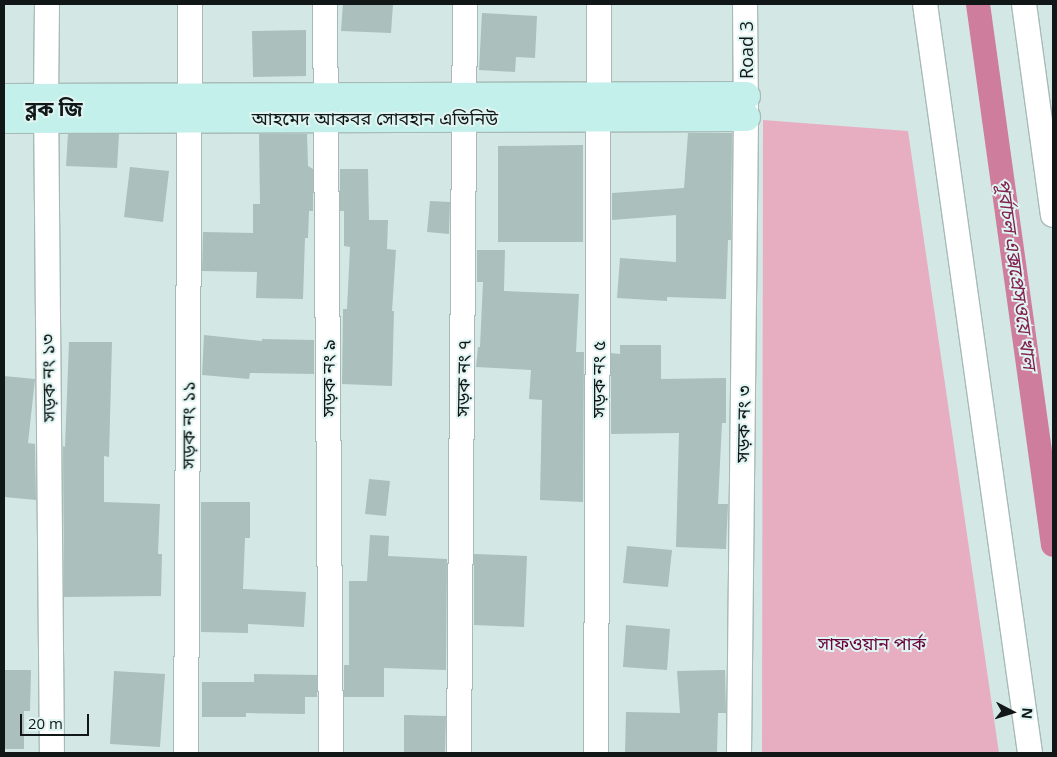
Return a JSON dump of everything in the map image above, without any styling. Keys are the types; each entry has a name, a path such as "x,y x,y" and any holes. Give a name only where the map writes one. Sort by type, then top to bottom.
{"street":[{"name":"সড়ক নং ১৩","path":"47,4 46,108 52,753"},
{"name":"সড়ক নং ১১","path":"186,753 190,4"},
{"name":"সড়ক নং ৯","path":"325,4 331,753"},
{"name":"সড়ক নং ৭","path":"460,753 465,4"},
{"name":"সড়ক নং ৫","path":"596,753 600,4"},
{"name":"Road 3","path":"745,4 746,106"},
{"path":"925,4 1030,753"},
{"path":"1024,4 1053,215"},
{"name":"আহমেদ আকবর সোবহান এভিনিউ","path":"4,98 46,108 746,106"},
{"name":"সড়ক নং ৩","path":"739,753 746,106"},
{"name":"আহমেদ আকবর সোবহান এভিনিউ","path":"4,119 46,108"}],"green space":[{"name":"সাফওয়ান পার্ক","path":"763,120 908,131 999,753 762,753"}],"building":[{"path":"343,4 393,4 391,33 341,31"},
{"path":"482,13 537,16 535,58 516,57 515,72 479,70"},
{"path":"306,30 306,76 253,77 252,31"},
{"path":"688,133 732,133 731,240 728,240 726,299 667,297 667,301 617,298 620,258 676,262 676,215 612,220 612,193 684,188"},
{"path":"68,134 119,134 117,168 66,166"},
{"path":"259,134 307,134 308,166 313,169 313,211 309,211 308,238 305,238 303,299 256,298 257,272 202,271 203,232 253,233 253,204 260,204"},
{"path":"583,145 583,242 498,242 498,146"},
{"path":"130,167 169,171 163,222 124,217"},
{"path":"340,169 368,169 369,220 388,220 387,249 396,250 392,311 394,311 392,386 342,384 343,309 347,309 350,247 344,246 344,211 340,211"},
{"path":"430,201 450,202 449,234 427,232"},
{"path":"477,250 505,250 504,291 579,294 576,352 584,352 583,502 540,500 542,400 529,399 531,370 476,367 478,347 480,347 483,282 477,282"},
{"path":"204,335 262,341 262,339 314,340 314,374 250,373 249,379 202,375"},
{"path":"69,342 112,342 109,457 104,456 104,502 160,504 158,554 162,554 161,596 64,597 63,446 65,447"},
{"path":"620,345 661,345 661,379 726,378 726,423 722,423 718,504 728,504 726,549 676,547 679,433 611,434 611,353 620,354"},
{"path":"4,376 35,379 28,443 35,444 36,500 4,497"},
{"path":"369,479 390,481 386,516 365,514"},
{"path":"201,502 250,502 250,538 245,538 243,589 306,592 304,627 248,624 248,633 201,632"},
{"path":"370,535 389,536 388,556 447,559 446,670 384,668 384,697 344,697 344,665 349,665 349,581 367,581"},
{"path":"627,546 672,550 668,587 623,583"},
{"path":"474,554 527,556 524,627 474,625"},
{"path":"626,625 670,629 667,670 623,667"},
{"path":"4,670 31,670 30,711 24,711 24,749 4,749"},
{"path":"725,670 726,713 718,713 717,753 625,753 626,712 680,713 677,671"},
{"path":"114,671 165,674 160,747 110,744"},
{"path":"254,674 317,675 317,697 305,697 305,714 246,713 246,717 202,717 202,682 254,682"},
{"path":"404,715 446,716 445,753 404,752"}],"waterway":[{"name":"পূর্বাচল এক্সপ্রেসওয়ে খাল","path":"978,4 1053,545"}],"district":[{"name":"ব্লক জি","path":"54,108"}]}
